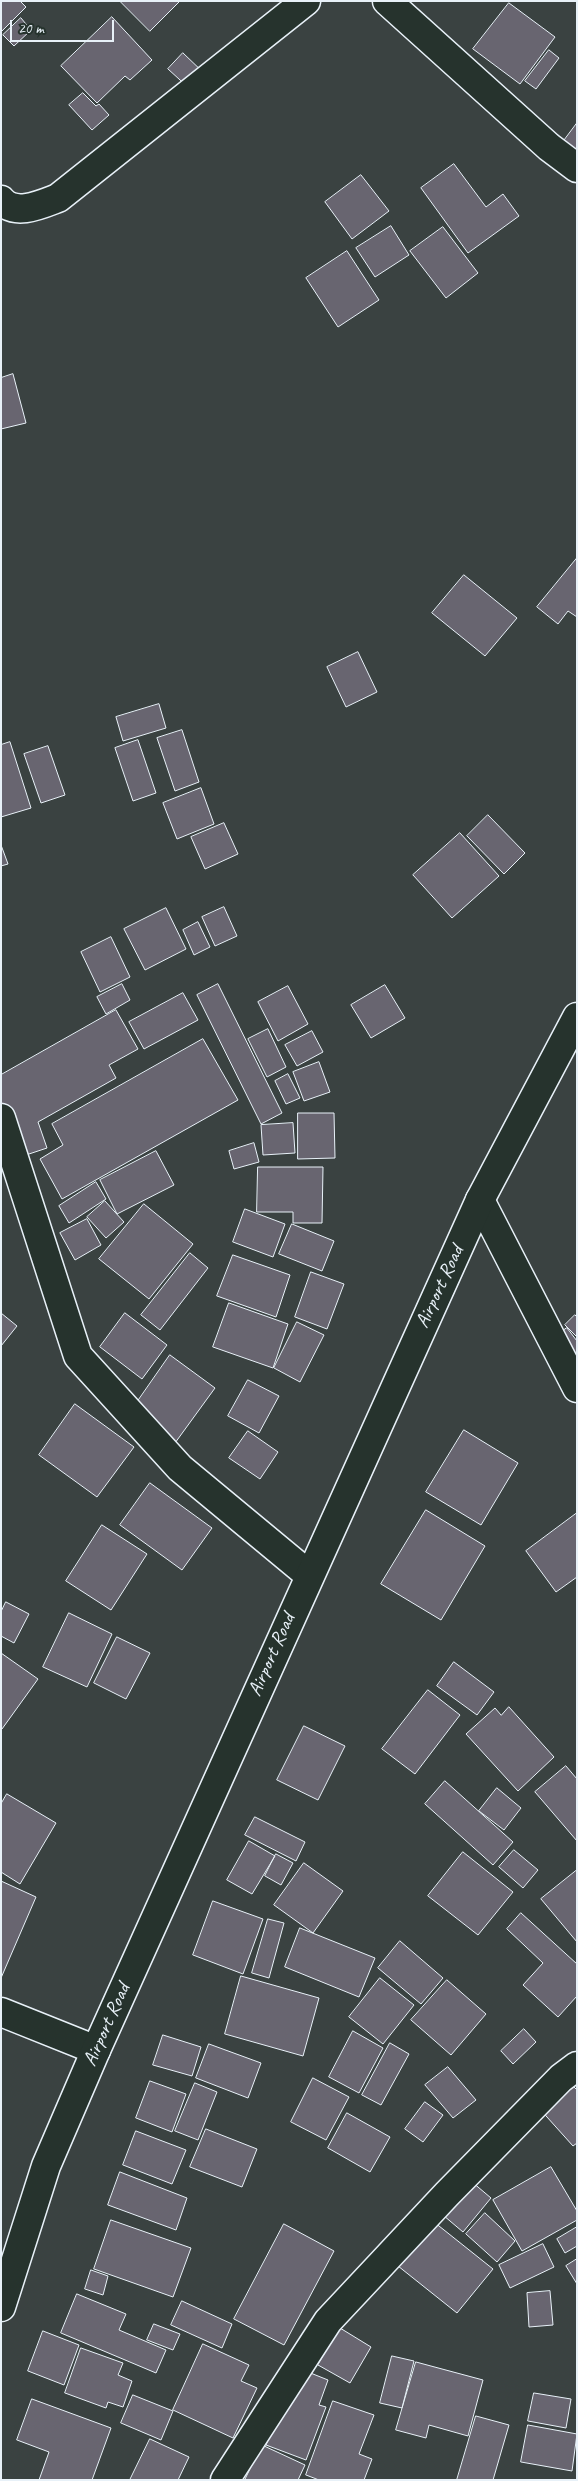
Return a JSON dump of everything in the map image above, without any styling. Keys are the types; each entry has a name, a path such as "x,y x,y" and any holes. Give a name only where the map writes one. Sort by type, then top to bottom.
{"street":[{"path":"1,200 5,204 26,209 58,198 306,1"},
{"path":"387,1 549,147 577,168"},
{"name":"Airport Road","path":"1,2307 46,2166 308,1575 480,1200 577,1017"},
{"path":"1,1118 78,1356 180,1468 308,1575"},
{"path":"480,1200 577,1388"},
{"path":"1,2012 96,2050"},
{"path":"225,2480 328,2321 454,2187 561,2078 577,2066"}],"building":[{"path":"1,1 20,1 26,7 1,32"},
{"path":"120,1 180,1 150,31"},
{"path":"509,3 555,37 520,84 473,49"},
{"path":"112,17 152,60 130,80 125,76 97,103 61,66"},
{"path":"21,18 31,30 14,46 3,35"},
{"path":"549,50 559,58 536,89 525,81"},
{"path":"183,53 206,75 191,90 168,69"},
{"path":"83,93 96,106 99,104 109,115 92,130 69,105"},
{"path":"577,123 577,151 563,142"},
{"path":"454,164 486,207 503,194 519,216 468,253 421,188"},
{"path":"361,175 389,211 352,239 325,202"},
{"path":"391,226 409,255 375,277 356,248"},
{"path":"443,227 478,273 446,298 410,251"},
{"path":"347,251 379,300 338,327 306,278"},
{"path":"13,374 26,423 1,429 1,378"},
{"path":"577,558 577,617 568,611 558,624 537,607"},
{"path":"464,575 517,618 485,656 432,613"},
{"path":"358,652 377,692 346,707 327,667"},
{"path":"159,704 166,728 123,741 116,717"},
{"path":"182,730 199,782 175,791 157,738"},
{"path":"138,740 156,793 133,801 115,748"},
{"path":"10,742 31,808 1,817 1,745"},
{"path":"48,746 65,795 41,803 24,754"},
{"path":"201,788 214,824 177,839 163,803"},
{"path":"488,815 525,853 504,874 467,836"},
{"path":"224,823 238,854 205,869 191,837"},
{"path":"460,833 499,876 452,918 413,875"},
{"path":"1,845 8,864 1,866"},
{"path":"224,907 237,936 215,946 202,917"},
{"path":"166,908 186,949 145,970 124,929"},
{"path":"198,922 210,947 194,955 183,930"},
{"path":"111,937 130,977 100,992 81,952"},
{"path":"122,984 130,1000 106,1014 97,997"},
{"path":"218,984 282,1113 261,1124 197,995"},
{"path":"385,985 405,1018 371,1038 351,1005"},
{"path":"288,986 308,1024 278,1041 258,1002"},
{"path":"183,993 198,1020 144,1049 129,1022"},
{"path":"116,1010 138,1049 109,1065 116,1078 38,1122 47,1148 20,1157 1,1107 1,1075"},
{"path":"268,1029 286,1067 267,1077 248,1039"},
{"path":"312,1031 323,1052 297,1066 285,1045"},
{"path":"203,1039 238,1100 62,1199 40,1159 63,1145 52,1124"},
{"path":"319,1062 330,1092 304,1101 293,1072"},
{"path":"288,1074 300,1098 286,1104 275,1081"},
{"path":"298,1113 334,1113 335,1158 298,1159"},
{"path":"293,1123 295,1153 263,1155 261,1125"},
{"path":"254,1143 259,1162 234,1169 229,1151"},
{"path":"156,1151 174,1185 117,1214 100,1180"},
{"path":"258,1167 323,1167 322,1223 293,1223 293,1212 257,1212"},
{"path":"96,1182 106,1199 69,1223 59,1206"},
{"path":"105,1201 124,1222 106,1238 87,1217"},
{"path":"144,1204 193,1244 149,1299 99,1259"},
{"path":"245,1209 285,1224 273,1257 233,1242"},
{"path":"87,1219 101,1245 75,1260 60,1233"},
{"path":"292,1224 334,1241 322,1271 279,1254"},
{"path":"190,1253 208,1268 160,1330 141,1315"},
{"path":"233,1255 290,1275 276,1317 217,1296"},
{"path":"311,1272 344,1284 327,1329 295,1317"},
{"path":"229,1303 288,1324 273,1368 213,1347"},
{"path":"1,1313 17,1326 1,1346"},
{"path":"125,1313 167,1345 142,1379 100,1347"},
{"path":"575,1315 577,1317 577,1337 565,1325"},
{"path":"297,1322 324,1335 300,1382 274,1368"},
{"path":"567,1328 577,1341 577,1374 551,1339"},
{"path":"170,1355 215,1388 175,1443 131,1411"},
{"path":"248,1380 279,1396 259,1433 228,1416"},
{"path":"75,1404 134,1447 97,1497 39,1455"},
{"path":"464,1430 518,1463 481,1525 426,1492"},
{"path":"248,1431 278,1452 260,1479 229,1458"},
{"path":"150,1483 212,1528 182,1570 120,1525"},
{"path":"426,1510 485,1546 441,1620 381,1584"},
{"path":"577,1513 577,1577 556,1592 526,1551"},
{"path":"102,1525 147,1554 111,1610 66,1581"},
{"path":"6,1602 29,1614 14,1643 1,1636 1,1612"},
{"path":"69,1613 112,1634 87,1687 43,1667"},
{"path":"117,1637 150,1653 126,1699 94,1683"},
{"path":"1,1653 38,1679 2,1729 1,1728"},
{"path":"454,1662 494,1692 477,1715 437,1686"},
{"path":"428,1690 460,1715 415,1774 382,1749"},
{"path":"509,1707 554,1757 518,1791 466,1734 495,1708 501,1715"},
{"path":"304,1726 345,1746 318,1800 277,1780"},
{"path":"566,1766 577,1779 577,1841 535,1792"},
{"path":"445,1781 513,1842 493,1865 425,1804"},
{"path":"497,1788 521,1808 504,1830 479,1811"},
{"path":"7,1794 56,1823 20,1884 1,1872 1,1804"},
{"path":"255,1817 305,1842 296,1861 245,1835"},
{"path":"249,1841 275,1856 252,1894 227,1880"},
{"path":"514,1850 538,1870 523,1888 499,1867"},
{"path":"463,1852 513,1892 478,1935 428,1896"},
{"path":"276,1854 293,1863 281,1885 265,1876"},
{"path":"304,1863 343,1891 313,1933 274,1905"},
{"path":"577,1870 577,1942 541,1899"},
{"path":"1,1881 36,1897 1,1978"},
{"path":"213,1901 263,1919 243,1974 193,1955"},
{"path":"521,1913 577,1964 577,1996 558,2017 523,1985 543,1963 507,1929"},
{"path":"268,1919 284,1923 269,1978 252,1973"},
{"path":"300,1928 375,1958 359,1997 285,1967"},
{"path":"400,1941 443,1978 421,2004 378,1968"},
{"path":"241,1976 319,1998 303,2056 225,2034"},
{"path":"380,1978 414,2005 383,2044 349,2017"},
{"path":"447,1980 486,2014 451,2055 411,2020"},
{"path":"524,2029 536,2042 513,2064 501,2051"},
{"path":"353,2031 383,2048 359,2093 329,2077"},
{"path":"163,2035 201,2047 192,2076 153,2065"},
{"path":"390,2043 409,2054 381,2105 362,2095"},
{"path":"209,2044 261,2063 248,2098 196,2078"},
{"path":"448,2067 476,2100 453,2118 425,2085"},
{"path":"313,2078 349,2097 326,2140 291,2122"},
{"path":"150,2081 186,2094 172,2132 136,2118"},
{"path":"568,2081 577,2090 577,2143 573,2146 538,2107"},
{"path":"195,2083 217,2092 198,2140 175,2131"},
{"path":"425,2102 443,2115 423,2142 405,2129"},
{"path":"347,2113 390,2137 370,2172 328,2148"},
{"path":"206,2129 257,2149 242,2187 190,2167"},
{"path":"136,2131 186,2150 172,2184 123,2165"},
{"path":"551,2167 577,2211 577,2220 522,2251 493,2200"},
{"path":"120,2172 187,2198 176,2230 108,2205"},
{"path":"465,2176 491,2198 463,2232 437,2210"},
{"path":"485,2213 515,2241 497,2262 466,2234"},
{"path":"111,2220 191,2248 173,2297 94,2269"},
{"path":"434,2222 493,2269 457,2313 398,2266"},
{"path":"284,2224 334,2251 284,2345 234,2319"},
{"path":"577,2227 577,2246 565,2253 557,2239"},
{"path":"543,2244 554,2267 510,2288 499,2265"},
{"path":"577,2259 577,2284 566,2266"},
{"path":"91,2270 108,2276 103,2295 85,2289"},
{"path":"550,2291 553,2325 529,2327 527,2293"},
{"path":"77,2294 126,2314 119,2330 166,2350 156,2373 61,2333"},
{"path":"182,2301 232,2324 222,2348 171,2325"},
{"path":"154,2324 180,2334 173,2350 147,2340"},
{"path":"340,2328 371,2347 350,2383 318,2365"},
{"path":"43,2331 79,2345 64,2385 28,2371"},
{"path":"203,2344 249,2365 241,2381 257,2388 233,2438 173,2410"},
{"path":"81,2348 123,2363 118,2375 132,2381 123,2407 108,2402 106,2408 65,2393"},
{"path":"392,2356 414,2361 402,2408 380,2403"},
{"path":"416,2362 483,2380 468,2436 429,2425 426,2438 396,2430"},
{"path":"303,2370 328,2380 319,2405 326,2407 306,2460 266,2445 286,2393"},
{"path":"534,2393 571,2399 566,2428 528,2421"},
{"path":"133,2395 173,2411 161,2440 121,2423"},
{"path":"32,2399 111,2428 92,2480 39,2480 49,2452 17,2440"},
{"path":"333,2401 374,2415 359,2454 372,2459 364,2480 319,2480 306,2475"},
{"path":"476,2416 509,2425 493,2480 457,2480"},
{"path":"528,2425 577,2434 572,2471 521,2462"},
{"path":"150,2439 189,2457 178,2480 130,2480"},
{"path":"262,2445 305,2465 298,2480 245,2480"}]}
